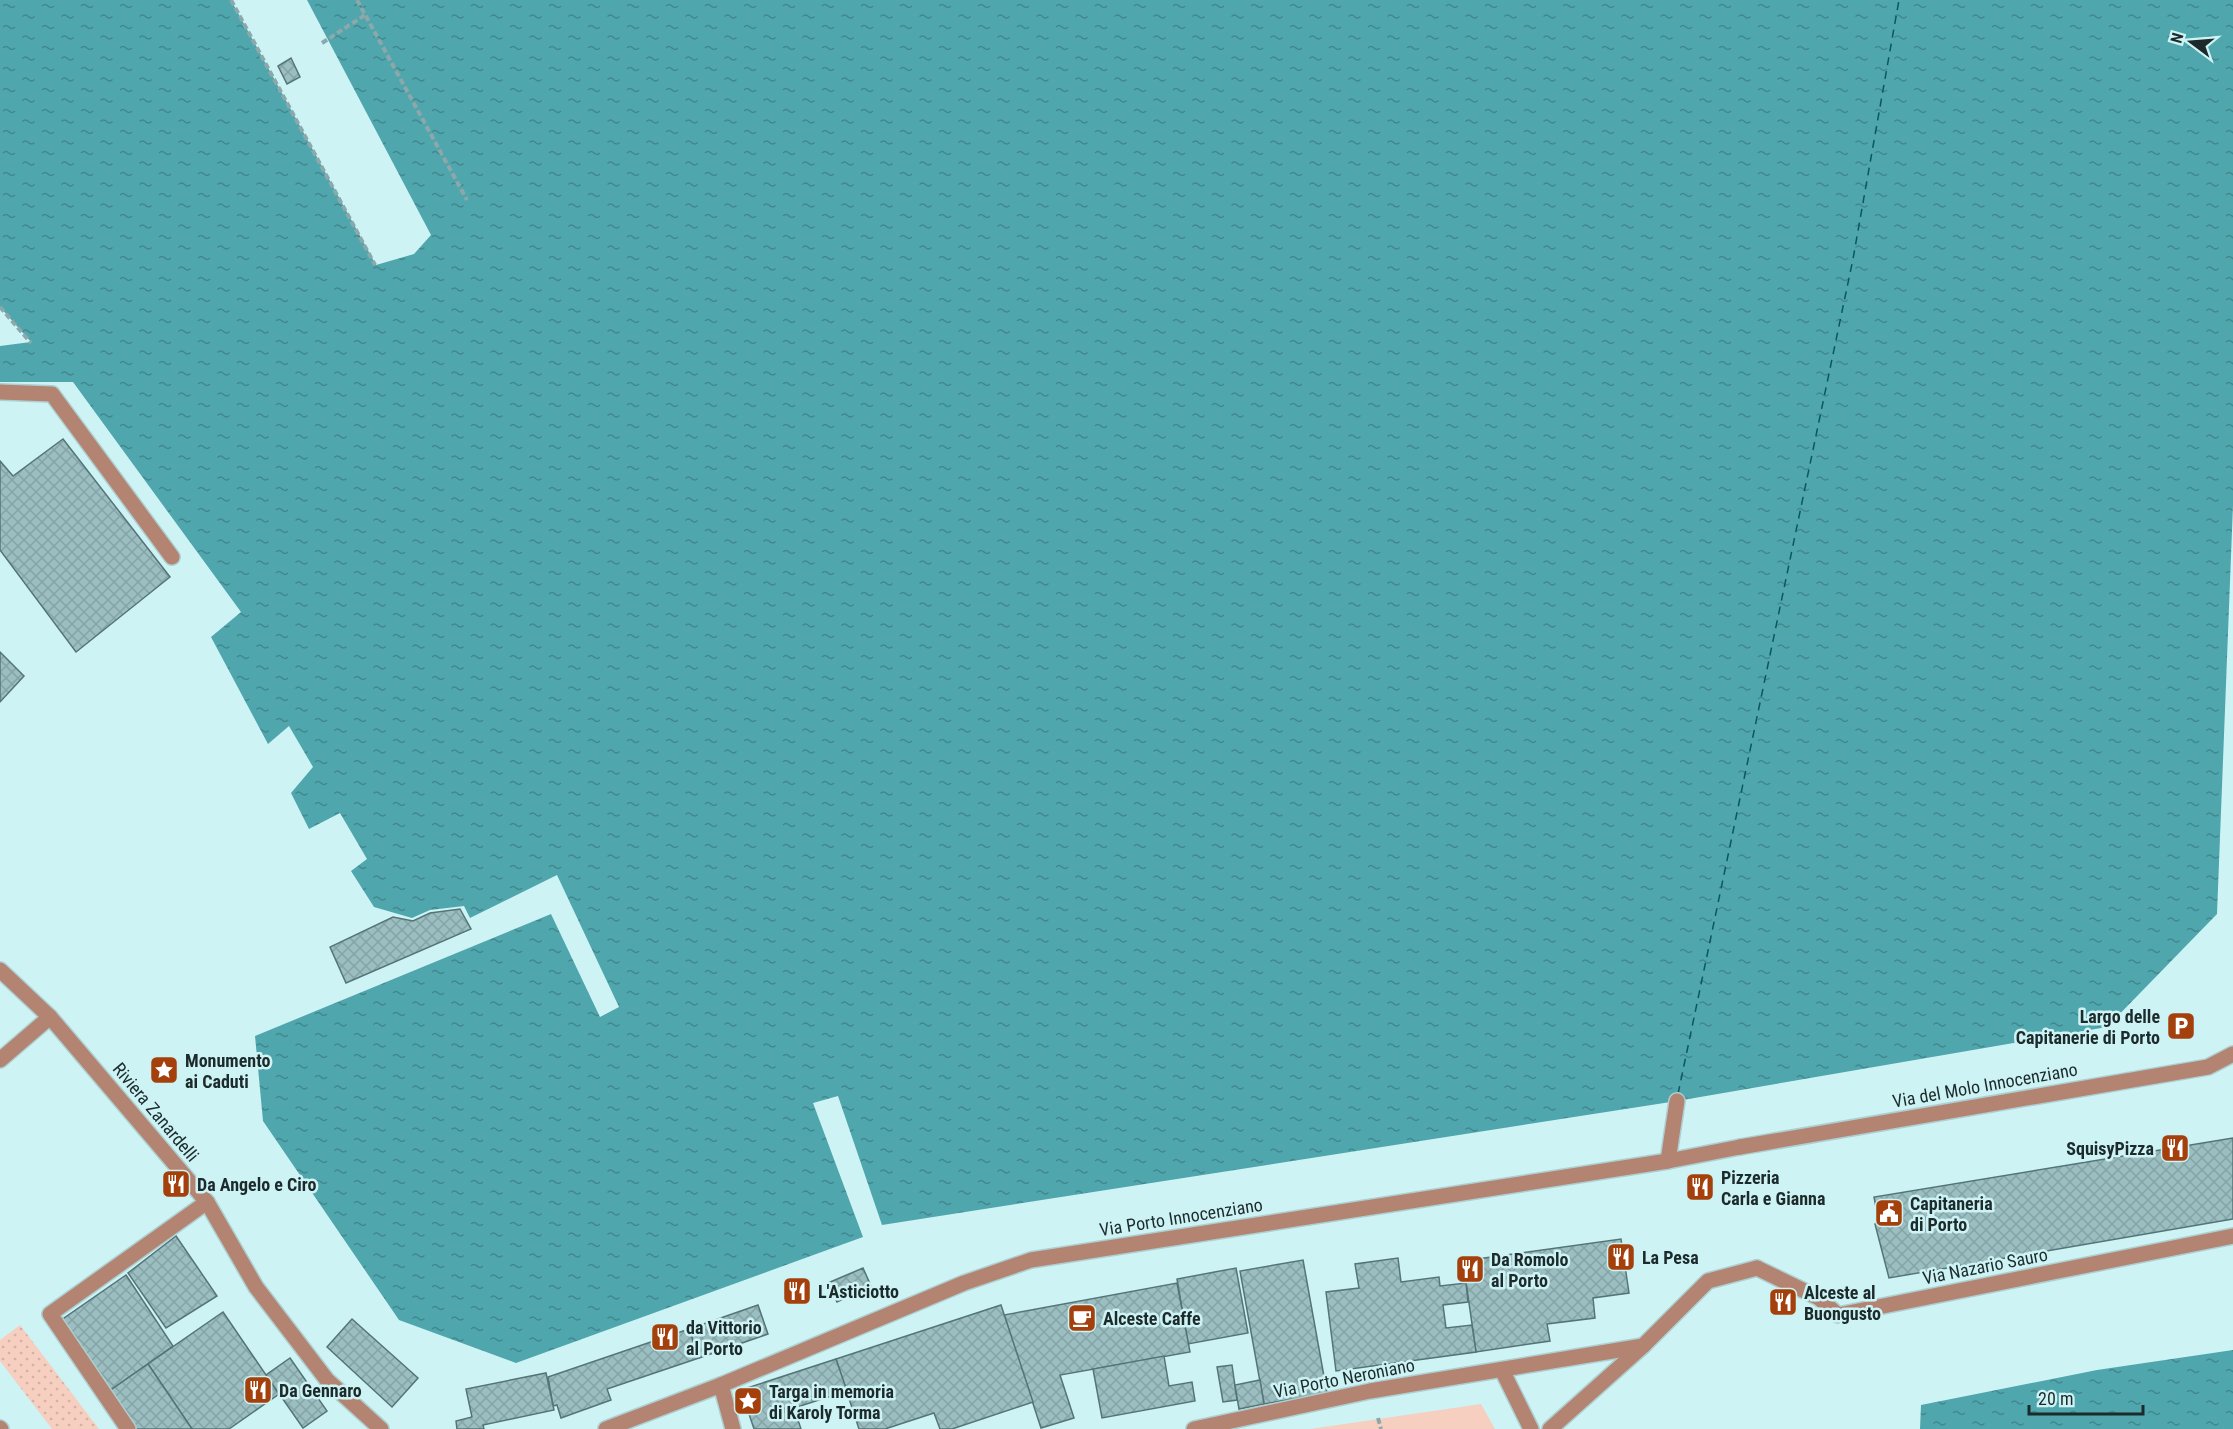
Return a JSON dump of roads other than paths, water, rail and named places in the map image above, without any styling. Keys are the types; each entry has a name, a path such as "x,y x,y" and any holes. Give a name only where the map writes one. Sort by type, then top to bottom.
{"street":[{"path":"0,392 52,394 172,557"},
{"name":"Riviera Zanardelli","path":"0,970 50,1017 207,1202 256,1287 327,1380 381,1429"},
{"path":"0,1060 50,1017"},
{"name":"Via del Molo Innocenziano","path":"1668,1161 2208,1067 2233,1054"},
{"path":"1668,1161 1677,1101"},
{"name":"Via Porto Innocenziano","path":"606,1429 720,1385 964,1283 1031,1260 1668,1161"},
{"path":"128,1429 50,1314 207,1202"},
{"name":"Via Nazario Sauro","path":"1643,1346 1708,1281 1757,1268 1820,1298 1838,1315 2233,1236"},
{"path":"1550,1429 1643,1346"},
{"name":"Via Porto Neroniano","path":"1194,1429 1370,1391 1643,1346"},
{"path":"1502,1370 1531,1429"},
{"path":"720,1385 733,1429"}],"water":[{"path":"0,0 231,0 376,265 414,254 431,235 307,0 2233,0 2233,505 2217,914 2107,1027 1677,1101 882,1225 838,1096 813,1103 863,1237 516,1363 399,1320 263,1121 255,1036 551,914 600,1017 619,1007 557,875 470,918 464,906 430,910 412,918 374,907 351,871 367,859 340,813 309,829 291,793 313,767 289,726 268,744 211,637 241,612 73,382 0,382 0,346 31,342 0,307"},
{"path":"2233,1350 2233,1429 1920,1429 1921,1405 2097,1370"}],"place":[{"name":"Largo delle Capitanerie di Porto","path":"2181,1026"},
{"name":"Monumento ai Caduti","path":"164,1070"},
{"name":"SquisyPizza","path":"2175,1148"},
{"name":"Da Angelo e Ciro","path":"176,1184"},
{"name":"Pizzeria Carla e Gianna","path":"1700,1187"},
{"name":"Capitaneria di Porto","path":"1889,1213"},
{"name":"La Pesa","path":"1621,1257"},
{"name":"Da Romolo al Porto","path":"1470,1269"},
{"name":"L'Asticiotto","path":"797,1291"},
{"name":"Alceste al Buongusto","path":"1783,1302"},
{"name":"Alceste Caffe","path":"1082,1318"},
{"name":"da Vittorio al Porto","path":"665,1337"},
{"name":"Da Gennaro","path":"258,1390"},
{"name":"Targa in memoria di Karoly Torma","path":"748,1401"}]}
